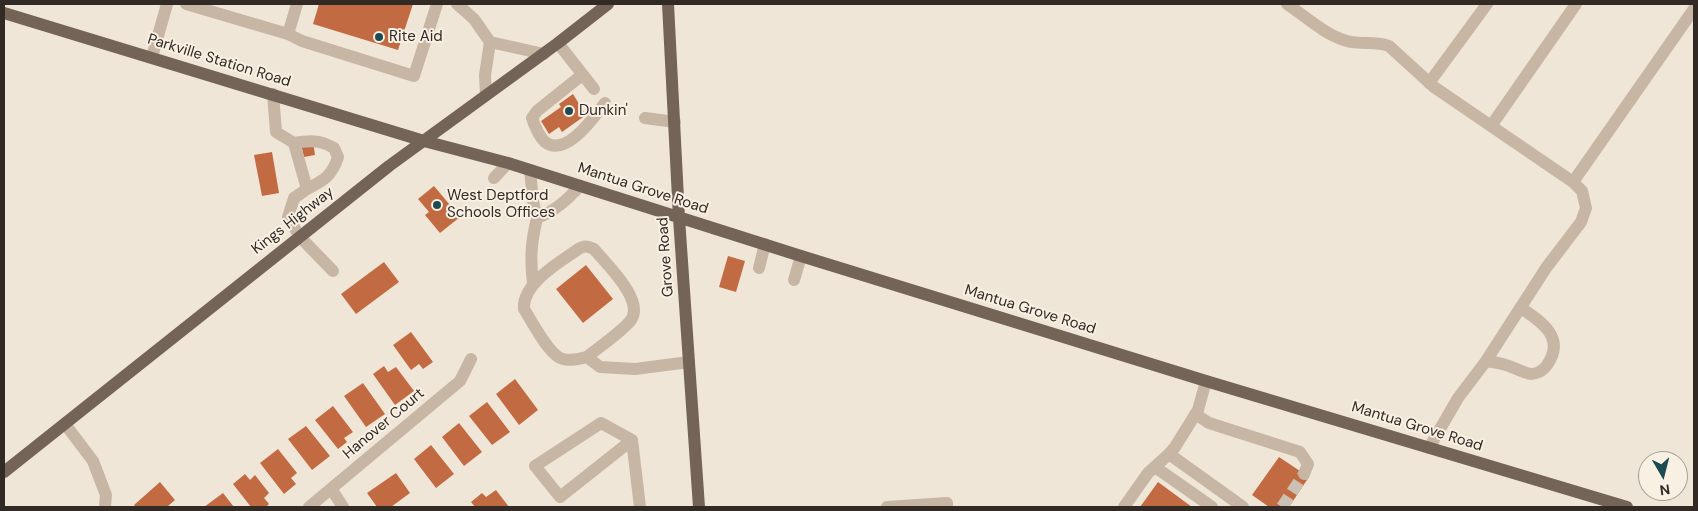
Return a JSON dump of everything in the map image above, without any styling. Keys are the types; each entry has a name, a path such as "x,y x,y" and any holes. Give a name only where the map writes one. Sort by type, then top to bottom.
{"main road":[{"name":"Kings Highway","path":"4,472 389,166 558,44 608,4"},
{"name":"Grove Road","path":"668,4 699,507"},
{"name":"Parkville Station Road","path":"4,13 424,141"},
{"name":"Mantua Grove Road","path":"424,141 508,163 1206,381 1626,507"}],"street":[{"path":"152,57 167,4"},
{"path":"186,4 288,34 302,41 414,76 437,4"},
{"path":"288,34 297,4"},
{"path":"457,4 474,19 490,42 544,54"},
{"path":"1287,4 1336,38 1349,42 1380,43 1389,46 1429,83 1573,182 1582,191 1586,208 1581,222 1546,268 1486,361 1458,398 1429,448"},
{"path":"1429,83 1487,4"},
{"path":"1491,126 1576,4"},
{"path":"1573,182 1694,9"},
{"path":"486,95 485,75 490,42"},
{"path":"558,44 594,89"},
{"path":"582,75 537,110 532,118 541,138 547,144 557,147 564,145 584,130 605,103"},
{"path":"273,94 276,132 294,143 314,140 325,142 334,148 338,157 333,171 321,182 294,198 288,217 300,237 333,271"},
{"path":"645,118 675,122"},
{"path":"294,143 307,189"},
{"path":"494,178 508,163"},
{"path":"530,170 533,201 537,218 531,242 531,264 534,284"},
{"path":"537,218 565,203 580,186"},
{"path":"758,268 765,244"},
{"path":"582,246 594,249 628,290 635,309 632,319 587,357 574,360 562,359 553,354 524,309 523,302 527,292 534,284 582,246"},
{"path":"794,280 801,256"},
{"path":"1486,361 1504,364 1531,374 1544,370 1552,359 1555,348 1553,336 1535,318 1521,308"},
{"path":"587,357 600,367 636,369 689,362"},
{"name":"Hanover Court","path":"309,507 332,490 460,381 471,359"},
{"path":"1124,507 1148,473 1169,454 1195,414 1206,381"},
{"path":"1195,414 1209,423 1300,452 1308,464 1304,474"},
{"path":"65,424 93,461 106,495 105,507"},
{"path":"601,424 632,440 560,497 535,466 601,424"},
{"path":"632,440 640,507"},
{"path":"1169,454 1243,507"},
{"path":"1155,466 1212,507"},
{"path":"332,490 343,507"},
{"path":"887,507 947,503 948,507"}],"building":[{"name":"Rite Aid","path":"319,4 413,4 398,50 313,24"},
{"name":"Dunkin'","path":"573,94 586,115 562,132 559,127 549,134 541,121 561,107 559,104"},
{"path":"313,142 315,155 304,157 301,144"},
{"path":"272,152 279,193 262,196 254,155"},
{"name":"West Deptford Schools Offices","path":"434,186 460,217 440,233 425,215 429,212 418,199"},
{"path":"728,256 745,261 736,292 719,287"},
{"path":"384,262 399,282 356,314 341,294"},
{"path":"586,265 613,299 583,323 556,289"},
{"path":"411,332 433,362 423,369 419,364 411,370 393,345"},
{"path":"384,366 388,372 396,367 414,391 395,405 373,374"},
{"path":"515,379 538,410 519,425 496,394"},
{"path":"363,383 385,414 366,427 344,396"},
{"path":"487,402 510,432 492,445 469,416"},
{"path":"333,406 353,432 344,438 347,442 338,449 315,420"},
{"path":"459,423 482,452 464,466 442,437"},
{"path":"306,426 330,456 312,470 288,439"},
{"path":"431,445 454,474 436,488 414,459"},
{"path":"278,449 297,473 291,478 296,484 284,494 260,463"},
{"path":"1279,457 1309,477 1289,507 1269,507 1252,495"},
{"path":"396,473 410,493 391,507 377,507 367,493"},
{"path":"245,474 250,480 255,475 269,493 264,498 269,504 266,507 251,507 233,484"},
{"path":"160,482 175,500 167,507 136,507 134,505"},
{"path":"1158,482 1192,507 1140,507"},
{"path":"496,490 509,507 475,507 471,502 482,493 486,497"},
{"path":"223,493 234,507 204,507"}],"tunnel":[{"path":"1282,507 1304,474"}],"place":[{"name":"Rite Aid","path":"379,37"},
{"name":"Dunkin'","path":"569,111"},
{"name":"West Deptford Schools Offices","path":"437,205"}]}
